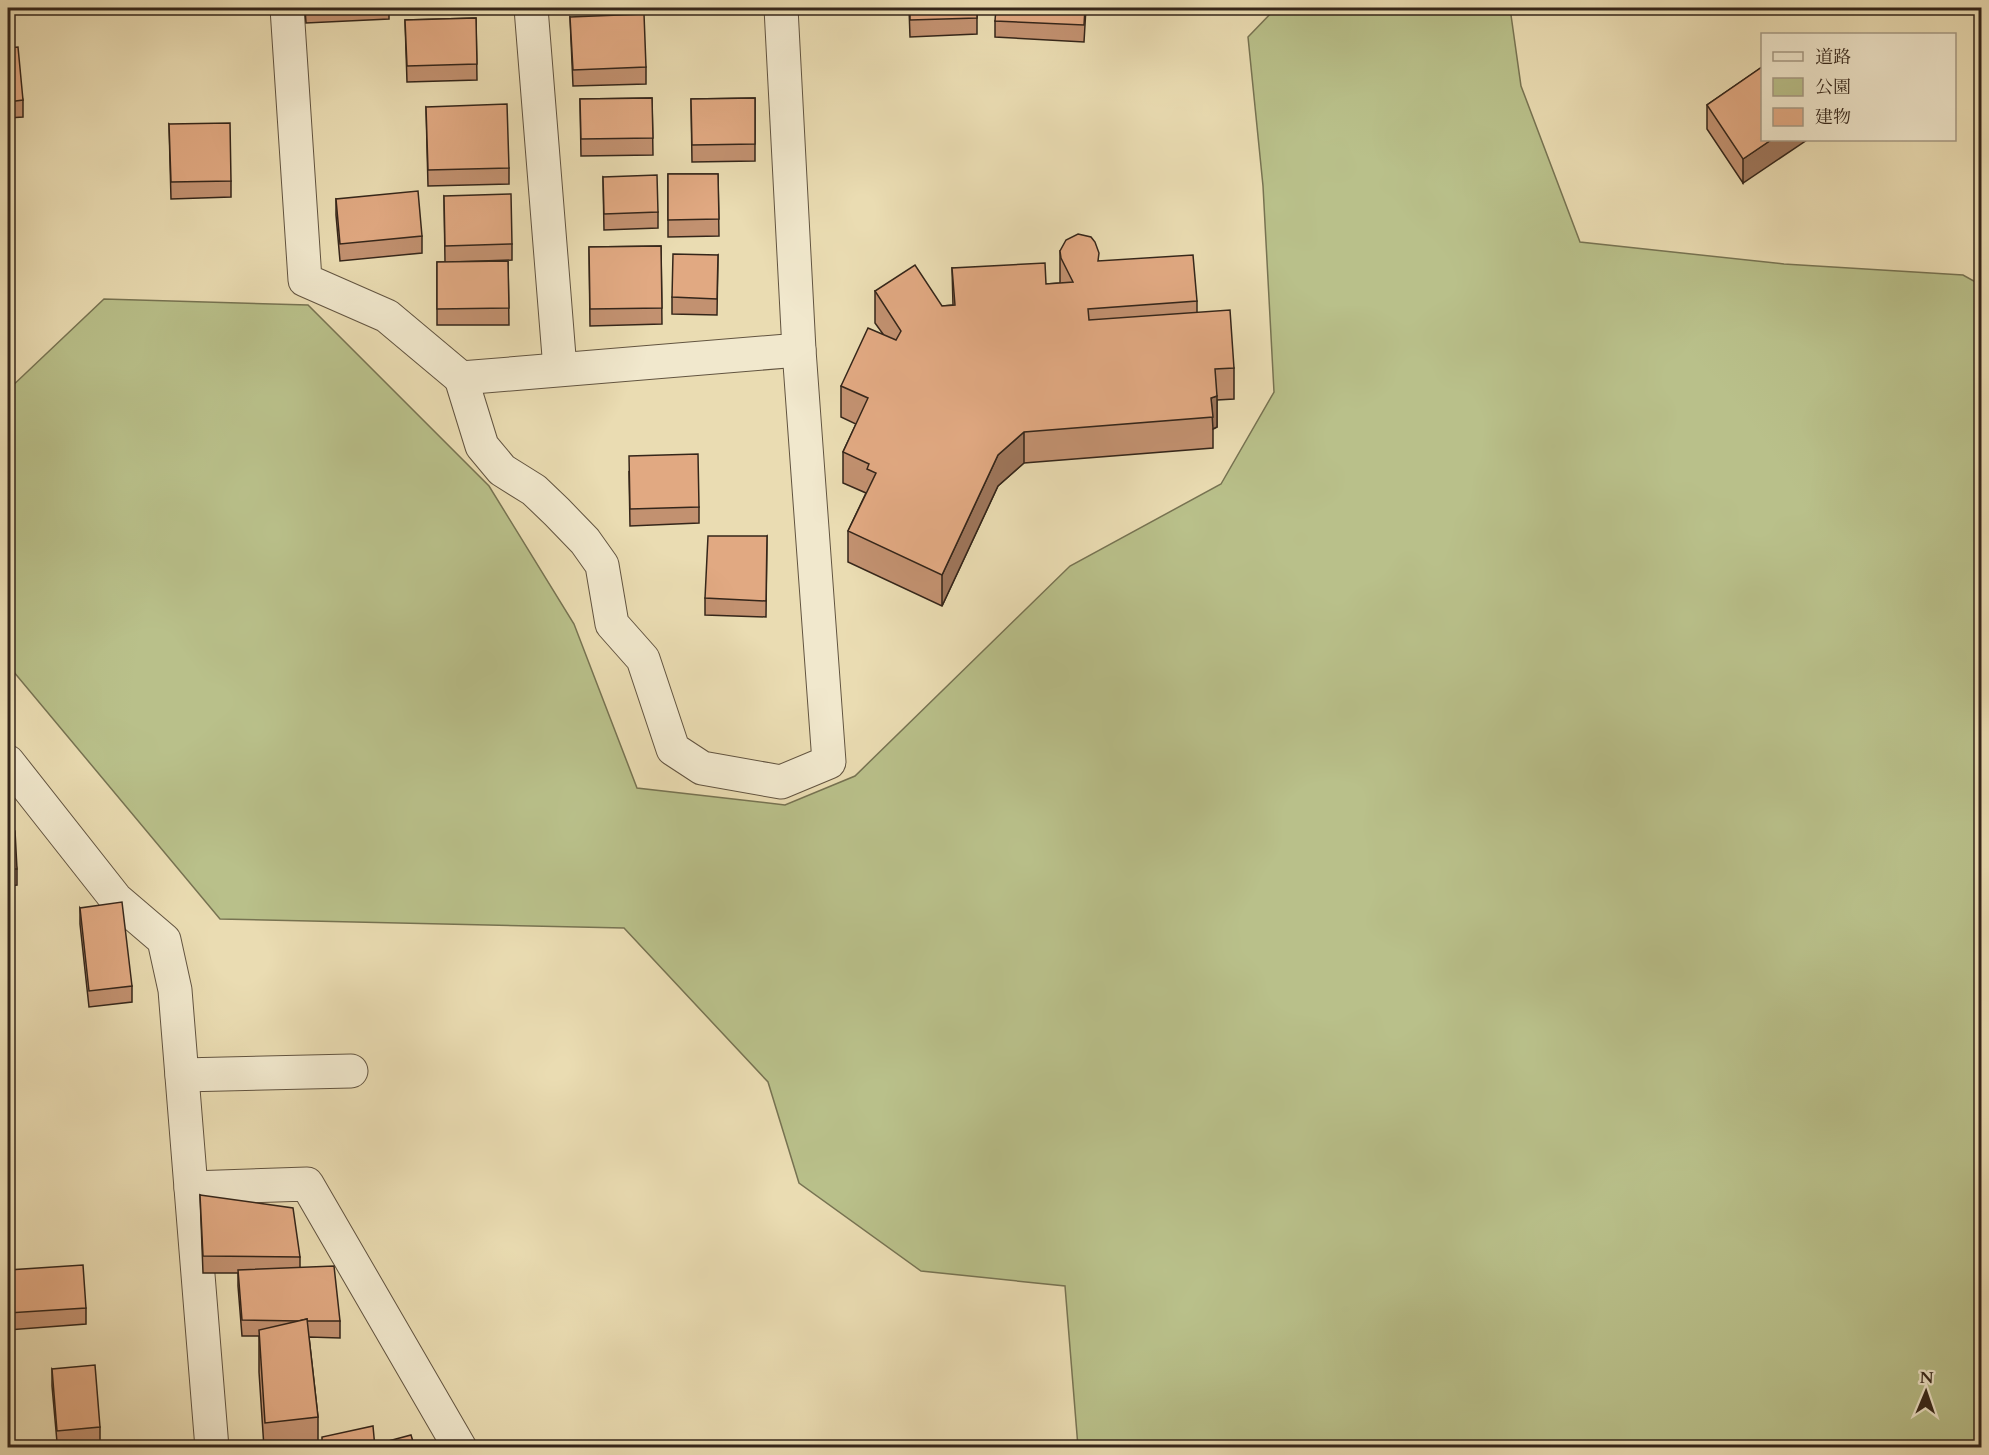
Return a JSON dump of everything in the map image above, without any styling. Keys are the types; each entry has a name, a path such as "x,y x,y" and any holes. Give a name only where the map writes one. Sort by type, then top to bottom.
{"street":[{"path":"287,8 305,280 387,316 461,378 482,446 502,470 534,490 585,542 602,565 612,624 643,659 672,749 702,768 781,782 829,762 800,350 781,8"},
{"path":"531,8 560,369"},
{"path":"461,378 800,350"},
{"path":"8,762 116,899 164,940 175,990 212,1448"},
{"path":"182,1076 351,1071"},
{"path":"191,1188 307,1184 460,1448"}],"green space":[{"path":"1276,8 1510,8 1521,86 1580,242 1784,264 1963,275 1981,285 1981,1447 1078,1447 1065,1286 921,1271 799,1183 768,1082 624,928 220,919 8,665 8,390 104,299 308,305 489,486 574,624 637,788 785,805 855,776 1070,566 1221,484 1274,392 1263,186 1248,37"}],"building":[{"path":"910,8 977,8 977,18 910,20"},
{"path":"996,8 1085,8 1084,25 995,21"},
{"path":"644,14 646,67 573,70 570,17"},
{"path":"476,18 477,64 407,66 405,20"},
{"path":"18,47 23,100 8,102 8,48"},
{"path":"1761,68 1761,141 1770,141 1743,159 1707,105"},
{"path":"652,98 653,138 581,139 580,99"},
{"path":"755,98 755,144 692,145 691,99"},
{"path":"507,104 509,168 428,170 426,107"},
{"path":"230,123 231,181 171,182 169,124"},
{"path":"668,174 718,174 719,219 668,220"},
{"path":"657,175 658,212 604,214 603,177"},
{"path":"418,191 422,236 340,244 336,199"},
{"path":"511,194 512,244 445,246 444,196"},
{"path":"1078,234 1091,237 1095,242 1099,253 1098,261 1193,255 1197,301 1088,309 1089,320 1230,310 1234,368 1215,369 1217,396 1211,398 1213,417 1024,432 998,455 942,575 848,531 876,473 867,469 869,464 843,452 868,398 841,386 868,328 896,340 901,331 875,291 915,265 942,306 955,305 952,268 1045,263 1046,284 1073,282 1060,251 1066,240"},
{"path":"661,246 662,308 590,309 589,247"},
{"path":"673,254 718,255 717,299 672,297"},
{"path":"508,261 509,308 437,309 437,262"},
{"path":"698,454 699,507 630,509 629,456"},
{"path":"708,536 767,536 766,601 705,598"},
{"path":"8,831 15,831 17,869 8,869"},
{"path":"122,902 132,986 89,991 80,908"},
{"path":"200,1195 293,1208 300,1257 203,1256"},
{"path":"83,1265 86,1308 8,1313 8,1270"},
{"path":"334,1266 340,1321 242,1320 238,1270"},
{"path":"307,1319 318,1417 265,1423 259,1330"},
{"path":"95,1365 100,1427 57,1431 52,1369"},
{"path":"373,1426 375,1448 322,1448 322,1437"},
{"path":"411,1435 415,1448 378,1448 377,1444"},
{"path":"72,1441 72,1448 10,1448 10,1447"}]}
